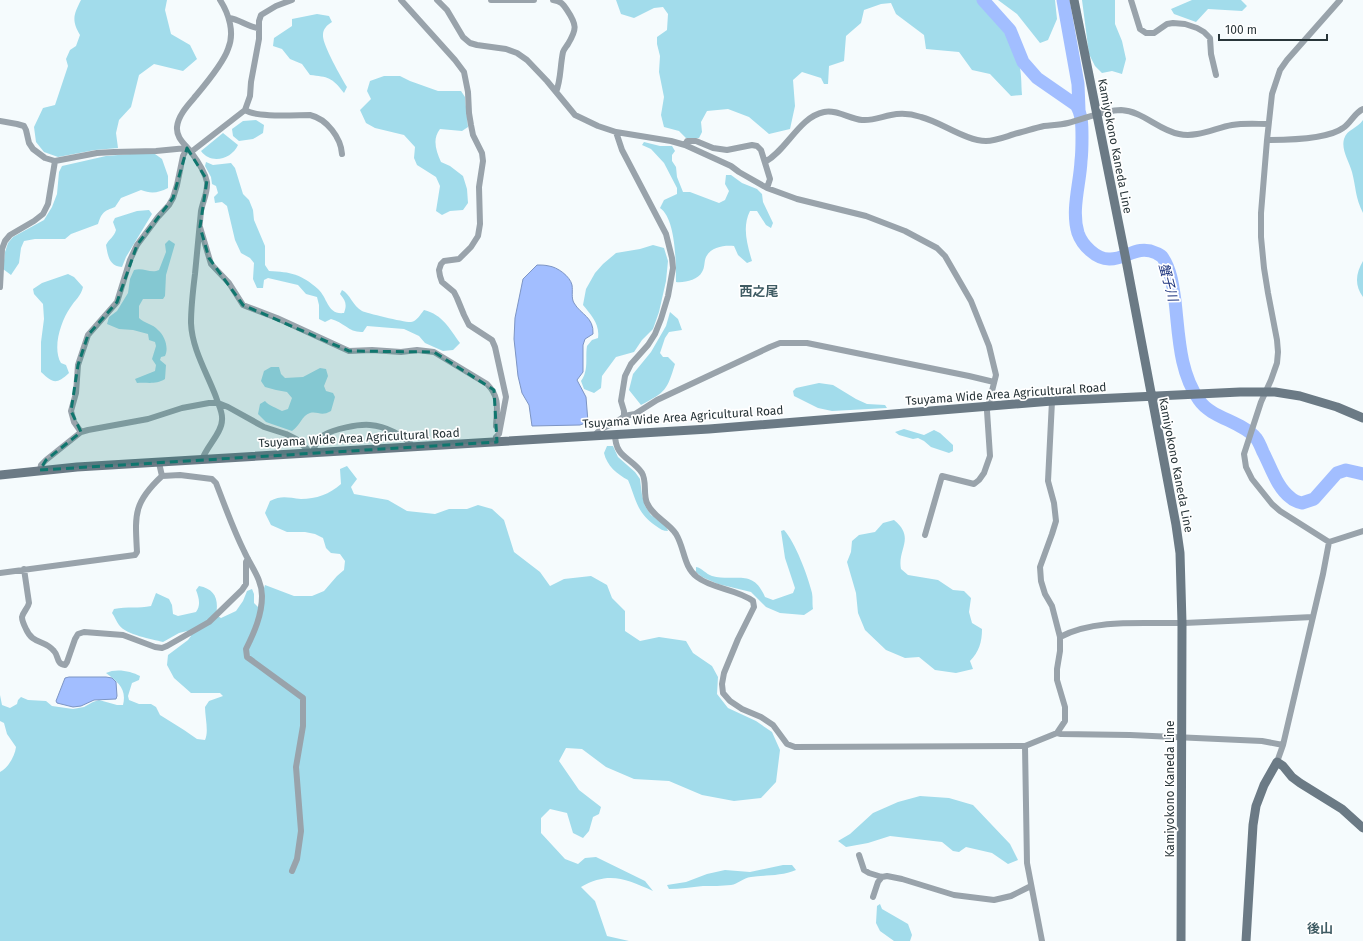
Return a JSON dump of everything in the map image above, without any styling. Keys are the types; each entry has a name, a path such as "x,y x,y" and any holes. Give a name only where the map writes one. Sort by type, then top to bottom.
{"street":[{"path":"202,460 204,453 221,427 222,420 218,403 192,337 192,308 197,243 207,180 189,150 182,143 177,127 179,118 186,107 202,89 228,49 230,41 229,18 220,0"},
{"path":"81,432 74,422 71,411 76,393 78,365 88,335 117,302 130,260 137,245 153,222 169,205 173,198 183,156 189,150 245,110 250,96 258,39 258,28 261,15 276,6 292,0"},
{"path":"401,0 464,72 473,135 482,152 483,161 479,187 480,224 478,236 471,247 459,259 444,262 441,264 439,270 442,282 454,292 469,325 492,340 495,347 506,397 497,439"},
{"path":"437,0 446,10 463,37 470,43 506,49 517,53 547,81 575,115 598,126 616,132 671,141 685,145 731,166 768,188 797,200 866,216 905,231 937,248 945,256 971,302 989,346 996,375 987,411 990,456 984,473 974,484 942,476 925,535"},
{"path":"491,0 534,0"},
{"path":"553,0 559,1 563,4 574,21 575,27 574,32 563,51 559,86 556,92"},
{"name":"Kamiyokono Kaneda Line","path":"1074,0 1126,260 1180,553 1182,623 1181,941"},
{"path":"1130,0 1140,29 1146,33 1154,33 1167,24 1173,22 1185,24 1204,32 1210,38 1211,54 1216,75"},
{"path":"1329,542 1280,511 1252,479 1244,454 1277,364 1278,352 1260,237 1262,192 1272,94 1280,70 1287,60 1340,0"},
{"path":"229,18 233,18 254,28 258,28"},
{"path":"1267,140 1282,140 1326,135 1337,132 1344,128 1355,114 1363,109"},
{"path":"245,110 263,115 317,116 323,120 341,144 342,154"},
{"path":"765,162 780,151 811,117 825,111 854,119 864,120 879,119 891,115 914,115 930,120 972,138 986,141 1044,126 1075,121 1121,110 1139,114 1178,134 1188,135 1232,125 1268,124"},
{"path":"0,121 24,126 29,143 33,149 45,158 55,161 97,153 189,150"},
{"path":"616,132 622,150 666,234 673,263 668,296 659,324 648,345 631,364 625,376 622,401 624,416"},
{"path":"685,145 687,141 696,141 713,148 727,150 752,145 757,146 761,150 770,179 768,188"},
{"path":"0,287 2,249 5,240 10,235 43,214 48,204 55,161"},
{"path":"200,228 211,264 229,283 243,305 276,318 349,351 372,350 401,352 425,350 434,352 487,384 494,390 496,397 497,439"},
{"path":"595,435 599,430 624,416 635,414 657,400 780,343 807,343 994,382"},
{"name":"Tsuyama Wide Area Agricultural Road","path":"0,475 40,470 413,447 497,439 717,428 1052,401 1151,396 1266,392 1287,394 1337,407 1363,418"},
{"path":"615,434 615,443 618,450 642,473 644,477 645,497 647,504 676,534 690,571 699,579 738,593 753,601 754,607 724,673 722,684 723,693 730,701 773,725 787,744 795,747 1025,746 1057,733 1065,721 1066,713 1057,680 1057,660 1060,651 1060,637 1052,606 1045,594 1041,581 1040,567 1056,521 1054,503 1048,480 1052,401"},
{"path":"40,470 41,465 46,460 81,432 148,419 198,404 218,403 236,411 264,427 296,439 310,453 323,435 339,429 364,425 371,425 405,437 413,447"},
{"path":"159,463 162,476"},
{"path":"0,573 135,554 137,552 135,531 136,520 140,503 150,488 162,476 180,475 212,479 216,483 244,552 259,580 262,595 258,618 246,649 247,657 300,695 303,698 304,703 303,726 296,767 300,831 297,859 292,871"},
{"path":"1329,542 1363,531"},
{"path":"1246,941 1253,825 1256,806 1264,785 1277,762 1283,745 1323,574 1329,542"},
{"path":"24,569 30,603 22,618 29,636 55,651 59,662 65,665 75,639 78,634 84,632 123,635 162,648 209,622 242,590 246,584 246,562 248,559"},
{"path":"1060,637 1072,632 1110,624 1182,623 1313,617"},
{"path":"1057,733 1262,741 1283,745"},
{"path":"1025,746 1027,863 1042,941"},
{"path":"1277,762 1283,766 1292,777 1342,809 1363,828"},
{"path":"860,855 864,870 869,873 882,877 887,876 926,885 946,893 994,900 1011,896 1031,886"},
{"path":"873,897 878,882 882,877"}],"highlighted area":[{"path":"187,148 207,180 200,227 209,258 243,305 349,351 434,352 494,390 497,442 40,470 46,460 81,432 71,411 78,365 88,335 117,302 137,245 173,198"}],"shaded area":[{"path":"81,0 167,0 165,10 171,34 190,45 197,59 183,71 154,64 139,75 131,107 119,120 116,133 118,148 95,150 58,157 44,152 36,142 34,127 43,108 55,105 68,66 66,59 70,50 76,46 80,35 75,25 74,17"},
{"path":"616,0 977,0 1007,36 1015,52 1020,69 1022,95 1011,96 990,74 972,70 959,52 926,49 924,35 896,14 891,3 881,4 864,10 861,23 846,36 844,61 829,66 828,84 824,84 821,78 802,72 793,80 795,106 790,129 769,134 749,117 728,109 707,111 701,122 702,132 699,138 686,138 679,131 664,127 661,115 664,97 659,72 660,56 657,37 667,30 668,14 663,7 654,8 634,18 621,14"},
{"path":"998,0 1055,0 1057,19 1048,40 1040,43 1017,14"},
{"path":"1082,0 1115,0 1115,24 1122,41 1126,59 1122,74 1112,71 1102,73 1095,66 1089,54"},
{"path":"1192,0 1241,0 1247,6 1242,11 1208,9 1196,22 1174,14 1171,9"},
{"path":"317,14 329,16 332,22 325,29 323,39 332,61 347,87 344,93 333,81 326,77 310,75 302,64 290,59 282,49 273,46 274,38 292,26 292,19"},
{"path":"384,76 400,76 438,91 461,91 465,97 468,127 462,131 440,129 435,141 436,149 441,162 450,166 463,176 467,189 468,203 463,210 450,211 442,215 436,211 440,186 436,177 417,165 414,158 415,147 404,135 375,128 366,123 360,110 371,99 367,91 370,81"},
{"path":"256,120 264,125 263,133 253,139 239,141 233,136 232,129 243,121"},
{"path":"1363,120 1363,213 1357,197 1352,172 1344,151 1343,143 1347,133"},
{"path":"223,133 238,145 231,154 226,157 216,159 210,158 201,151"},
{"path":"644,142 660,146 672,146 675,151 672,155 672,161 676,167 677,177 683,192 690,192 719,203 725,200 729,191 725,184 726,175 731,175 742,183 757,189 762,194 763,202 773,223 771,228 766,225 757,211 750,211 746,223 746,236 752,261 747,263 738,255 734,246 718,247 708,254 700,275 694,279 676,282 675,253 672,231 665,214 660,208 664,200 677,194 677,188 664,163 651,149 642,145"},
{"path":"155,154 162,159 168,176 168,188 154,192 141,190 121,198 115,207 104,212 98,224 71,234 65,239 35,239 24,241 21,248 19,263 11,275 3,269 5,252 8,243 13,237 44,220 52,207 57,194 59,172 62,166 106,156"},
{"path":"206,162 213,165 231,163 235,168 243,194 249,200 253,210 254,220 265,246 265,265 269,271 290,273 306,280 318,289 331,309 338,313 344,313 345,308 345,301 340,294 342,290 359,309 378,316 411,322 417,319 424,310 431,312 449,327 460,343 453,350 443,351 425,343 419,336 404,329 367,326 363,332 354,331 336,320 331,319 325,322 319,319 319,305 317,297 306,294 298,285 268,278 264,280 263,288 257,288 253,279 254,263 250,258 241,253 235,240 227,206 222,202 215,203 214,197 218,193 216,186 212,184 211,177 205,166"},
{"path":"149,210 152,214 126,257 122,267 114,265 110,260 106,245 116,230 113,222 115,218 137,211"},
{"path":"169,240 175,244 166,275 165,296 163,299 143,299 139,306 139,318 156,328 163,335 166,342 167,349 165,356 161,357 160,360 166,365 165,379 155,383 137,383 135,379 155,371 156,365 152,359 156,346 155,342 149,340 148,334 133,330 119,329 107,324 109,317 117,311 128,293 130,279 134,270 159,270 166,252 165,244"},
{"path":"653,245 664,248 668,261 666,281 659,312 653,329 642,340 634,352 616,357 602,376 601,388 594,393 584,389 581,381 586,368 587,346 592,340 598,338 598,328 589,312 583,305 586,289 595,273 616,253"},
{"path":"1363,261 1363,297 1358,288 1357,279"},
{"path":"68,274 74,277 83,287 67,313 59,335 57,350 58,357 61,363 66,365 69,373 58,381 55,381 41,372 41,342 44,319 43,304 34,294 33,289 42,283"},
{"path":"670,312 678,319 682,330 669,332 665,338 660,353 663,357 668,357 675,364 670,380 661,393 641,405 629,390 633,374 651,352 666,326"},
{"path":"271,367 279,367 281,374 285,378 303,377 320,368 326,369 328,376 324,386 326,391 333,393 335,397 331,411 325,414 307,414 292,431 266,422 258,414 260,404 265,401 271,406 282,411 288,409 292,398 287,392 265,387 261,381 264,371"},
{"path":"819,383 833,385 867,404 885,405 887,408 832,411 818,408 794,396 793,391 796,388"},
{"path":"904,429 924,435 934,430 940,433 953,445 953,451 949,453 931,447 918,438 913,439 899,435 895,432"},
{"path":"607,446 613,446 618,457 635,472 640,479 645,506 651,515 666,526 668,531 662,530 644,516 638,506 628,480 616,472 607,462 604,453"},
{"path":"347,466 357,479 351,487 354,494 388,500 407,511 435,514 449,509 467,509 478,505 492,509 504,520 514,552 540,572 550,586 564,579 591,576 607,585 612,598 625,611 625,631 640,641 659,637 686,641 693,653 712,666 718,677 717,694 728,708 756,721 772,732 780,750 776,782 761,798 734,801 702,795 669,781 634,779 606,767 582,749 566,748 559,761 579,790 601,807 599,814 593,817 589,831 583,838 573,833 567,813 550,809 541,818 541,833 565,859 578,864 585,858 596,857 645,881 653,891 617,878 600,879 581,887 595,901 607,936 629,941 0,941 0,772 6,768 11,761 16,747 7,734 4,723 0,721 0,695 2,705 10,708 17,704 21,697 28,700 46,701 52,706 73,709 84,707 99,700 117,705 123,705 123,690 118,683 106,673 119,670 140,676 139,680 132,683 128,696 129,700 139,704 151,704 156,707 160,715 197,739 205,740 207,729 205,707 209,701 223,696 220,693 191,693 174,678 167,665 168,655 191,636 187,631 179,633 163,642 133,634 119,625 112,613 114,609 151,606 156,593 169,599 172,605 173,614 178,616 196,612 199,607 199,601 196,590 199,586 209,590 215,596 217,604 216,615 221,618 236,611 243,601 247,591 252,589 254,594 254,603 258,607 265,585 294,596 312,596 324,591 344,570 345,561 340,554 331,553 326,548 323,538 315,534 305,532 287,532 271,525 265,513 270,501 274,499 282,497 301,499 312,498 332,491 341,484 340,469"},
{"path":"894,520 904,532 905,538 900,562 901,569 908,575 938,580 953,590 964,591 971,598 969,612 972,623 982,629 976,654 970,661 973,669 956,673 935,670 919,657 905,658 886,650 865,630 858,613 856,593 847,562 851,552 852,541 859,535 875,532 883,523"},
{"path":"784,530 801,560 812,593 813,609 804,615 780,613 766,607 751,592 718,584 702,577 696,572 696,567 712,576 749,579 755,582 765,597 773,600 793,593 795,588 785,558 781,531"},
{"path":"920,796 949,798 973,805 1010,844 1018,860 1008,864 992,853 966,847 959,852 953,851 942,842 890,836 868,843 846,847 838,841 850,834 873,813 898,802"},
{"path":"783,865 792,865 796,870 780,874 748,878 731,885 669,889 667,885 686,882 707,874 725,870 750,872"},
{"path":"880,904 882,909 908,924 912,935 910,941 894,941 880,931 876,923 877,906"}],"water":[{"path":"537,265 556,268 569,278 572,285 573,301 589,320 593,328 593,334 585,339 583,345 583,372 577,380 586,397 588,422 580,425 532,426 529,405 522,393 518,376 514,339 515,318 523,279"},
{"path":"65,678 112,678 116,682 116,699 94,700 81,706 73,707 57,703 56,701"}],"waterway":[{"name":"蟹子川","path":"983,0 1010,30 1023,62 1037,78 1076,105 1081,116 1082,149 1075,215 1080,238 1086,246 1099,257 1115,259 1143,250 1160,255 1166,263 1170,273 1181,353 1187,378 1199,400 1211,411 1242,427 1256,438 1278,483 1286,494 1295,501 1302,503 1314,499 1337,473 1346,470 1363,474"},
{"path":"1063,0 1078,84 1079,110"}],"district":[{"name":"西之尾","path":"759,291"},
{"name":"後山","path":"1320,928"}]}
